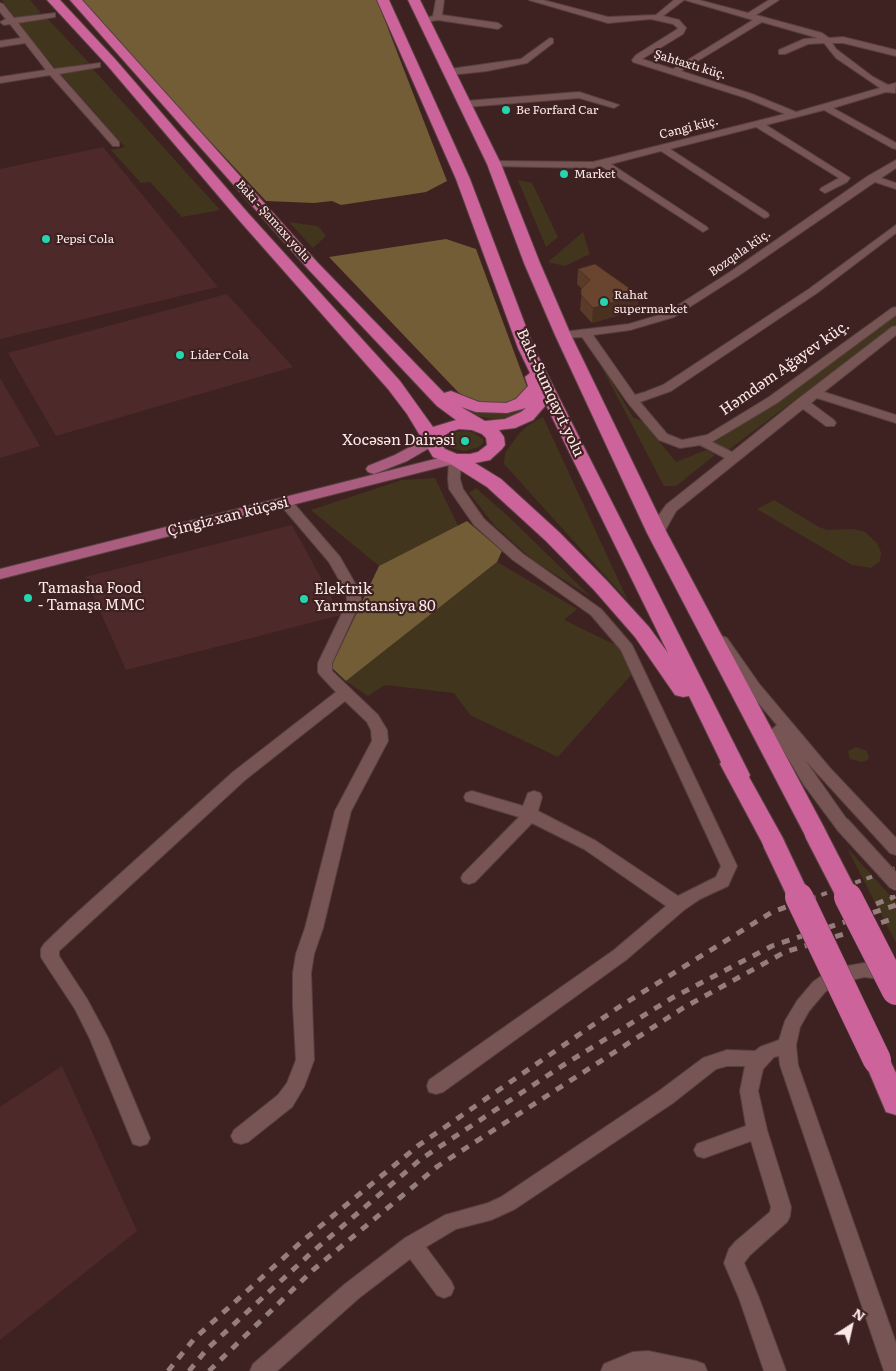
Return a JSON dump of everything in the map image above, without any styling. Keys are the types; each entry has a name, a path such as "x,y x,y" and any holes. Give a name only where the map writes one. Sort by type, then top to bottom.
{"highway":[{"name":"Bakı - Şamaxı yolu","path":"39,0 175,138 394,385 415,412 436,450 444,456 455,459 494,483 601,586 642,632 662,658 738,775"},
{"name":"Bakı - Şamaxı yolu","path":"53,0 104,64"},
{"path":"62,0 96,40 104,64"},
{"name":"Bakı - Şamaxı yolu","path":"76,0 386,346 442,402 455,412 482,427"},
{"name":"Bakı-Sumqayıt yolu","path":"383,0 463,179 526,348 738,775"},
{"path":"414,0 431,19 450,72 494,164 563,335 657,533 896,991"},
{"path":"386,346 450,396 476,407 496,409 516,406 532,394 536,385"},
{"path":"432,440 438,431 451,425 467,424 482,427 509,424 534,411 538,400 526,348"},
{"path":"455,459 478,458 494,449 496,445 495,437 482,427"},
{"path":"738,775 773,842 896,1104"}],"main road":[{"path":"0,564 371,470 401,458 432,440"},
{"name":"Çingiz xan küçəsi","path":"0,574 455,459"}],"street":[{"path":"440,0 431,19 498,26"},
{"name":"Şahtaxtı küç.","path":"533,0 608,20 658,17 676,22 682,28 680,32 636,60 757,99 796,114"},
{"path":"658,17 664,10 680,0"},
{"path":"689,0 812,33 826,40 833,51 870,79 893,89"},
{"path":"750,16 775,0"},
{"path":"0,6 53,73 116,144"},
{"path":"0,23 52,15"},
{"path":"672,73 761,19"},
{"path":"0,44 28,40"},
{"path":"782,52 807,41 848,40 896,53"},
{"path":"450,72 524,61 550,41"},
{"path":"0,80 104,64"},
{"name":"Cəngi küç.","path":"494,164 524,162 584,166 603,163 893,89"},
{"path":"466,104 580,95 614,105"},
{"path":"825,107 894,146"},
{"path":"758,124 844,178 825,190"},
{"path":"663,148 764,216"},
{"path":"603,163 703,229"},
{"name":"Bozqala küç.","path":"585,333 630,327 670,315 734,274 896,163"},
{"path":"872,178 896,186"},
{"path":"632,400 667,388 813,291 896,228"},
{"name":"Həmdəm Ağayev küç.","path":"585,333 632,400 663,437 680,444 703,442 773,400 896,310"},
{"path":"657,533 670,508 896,329"},
{"path":"563,335 585,333"},
{"path":"814,393 896,419"},
{"path":"802,402 830,423"},
{"path":"703,442 732,457"},
{"path":"436,1086 628,949 678,905 694,894 722,881 729,866 627,648 596,612 518,557 493,536 469,510 456,489 454,480 455,459"},
{"path":"241,1136 285,1101 295,1087 305,1060 302,973 305,954 314,928 343,811 375,754 380,741 379,730 374,719 325,672 325,663 354,600 353,592 334,560 285,502"},
{"path":"690,594 755,690 810,781 842,824 896,883"},
{"path":"755,690 824,772 896,849"},
{"path":"140,1138 99,1038 81,1004 50,957 50,949 239,776 346,692"},
{"path":"472,797 529,814 604,853 678,905"},
{"path":"469,878 529,814 534,797"},
{"path":"895,1371 789,1065 786,1045 791,1026 803,1006 819,987 830,979 864,970 881,971 896,975"},
{"path":"775,1371 752,1306 734,1263 736,1256 743,1248 776,1222 780,1216 781,1207 757,1130 749,1091 754,1067 759,1059 766,1052 786,1045"},
{"path":"261,1371 352,1291 412,1245 452,1221 491,1212 508,1203 666,1097 710,1063 727,1058 759,1059"},
{"path":"704,1150 757,1130"},
{"path":"412,1245 444,1288"},
{"path":"612,1371 633,1362 648,1366 696,1371"}],"shaded area":[{"path":"2,0 30,0 41,13 15,19"},
{"path":"81,0 377,0 447,181 426,192 341,205 332,201 314,203 266,201"},
{"path":"47,18 89,63 56,69 18,23"},
{"path":"92,68 220,210 182,217 150,182 141,183 111,150 125,147 61,74"},
{"name":"Pepsi Cola","path":"103,147 218,287 0,339 0,169"},
{"path":"518,180 532,183 558,237 546,247"},
{"path":"289,222 318,226 326,236 313,248"},
{"path":"583,232 590,254 565,266 548,262"},
{"path":"446,239 476,249 527,387 525,394 509,403 494,405 470,400 458,392 329,257"},
{"name":"Lider Cola","path":"227,294 293,367 56,436 8,353"},
{"path":"896,315 896,324 727,451 713,443 792,392"},
{"path":"595,354 633,417 643,422 676,462 706,450 715,455 676,486 664,486"},
{"path":"0,378 40,446 0,458"},
{"path":"448,399 484,412 499,413 528,408 515,417 494,419 477,416 465,411"},
{"path":"543,417 628,601 504,464 505,453 518,435 527,426"},
{"name":"Xocəsən Dairəsi","path":"456,432 472,432 483,439 483,443 479,447 465,451 450,448 447,439"},
{"path":"435,478 458,526 379,566 311,510 402,480"},
{"path":"476,488 510,518 591,597 534,561 495,526 469,493"},
{"path":"774,500 827,530 853,529 865,532 877,543 881,552 880,561 871,568 852,565 757,509"},
{"path":"467,521 502,551 497,562 346,681 331,667 379,566"},
{"path":"292,525 341,615 126,670 85,577"},
{"path":"497,562 577,609 564,620 622,648 632,674 558,757 470,715 454,693 385,685 368,696 346,681"},
{"path":"856,747 867,751 869,758 866,761 861,762 850,759 848,751"},
{"path":"847,848 896,902 896,943"},
{"path":"62,1066 137,1231 0,1340 0,1107"}],"building":[{"path":"595,264 639,295 593,308 581,295 581,289 590,280 578,269"}],"railway":[{"path":"810,899 896,868"},
{"path":"890,899 896,896"},
{"path":"168,1371 194,1339 300,1243 419,1145 619,1007 772,912 814,897"},
{"path":"876,904 893,897"},
{"path":"189,1371 207,1349 310,1254 421,1159 562,1066 672,998 772,946 896,905"},
{"path":"209,1371 313,1270 438,1166 683,1008 785,952 896,918"}],"place":[{"name":"Be Forfard Car","path":"506,110"},
{"name":"Market","path":"564,174"},
{"name":"Pepsi Cola","path":"46,239"},
{"name":"Rahat supermarket","path":"604,302"},
{"name":"Lider Cola","path":"180,355"},
{"name":"Xocəsən Dairəsi","path":"465,441"},
{"name":"Tamasha Food - Tamaşa MMC","path":"28,598"},
{"name":"Elektrik Yarımstansiya 80","path":"304,599"}]}
